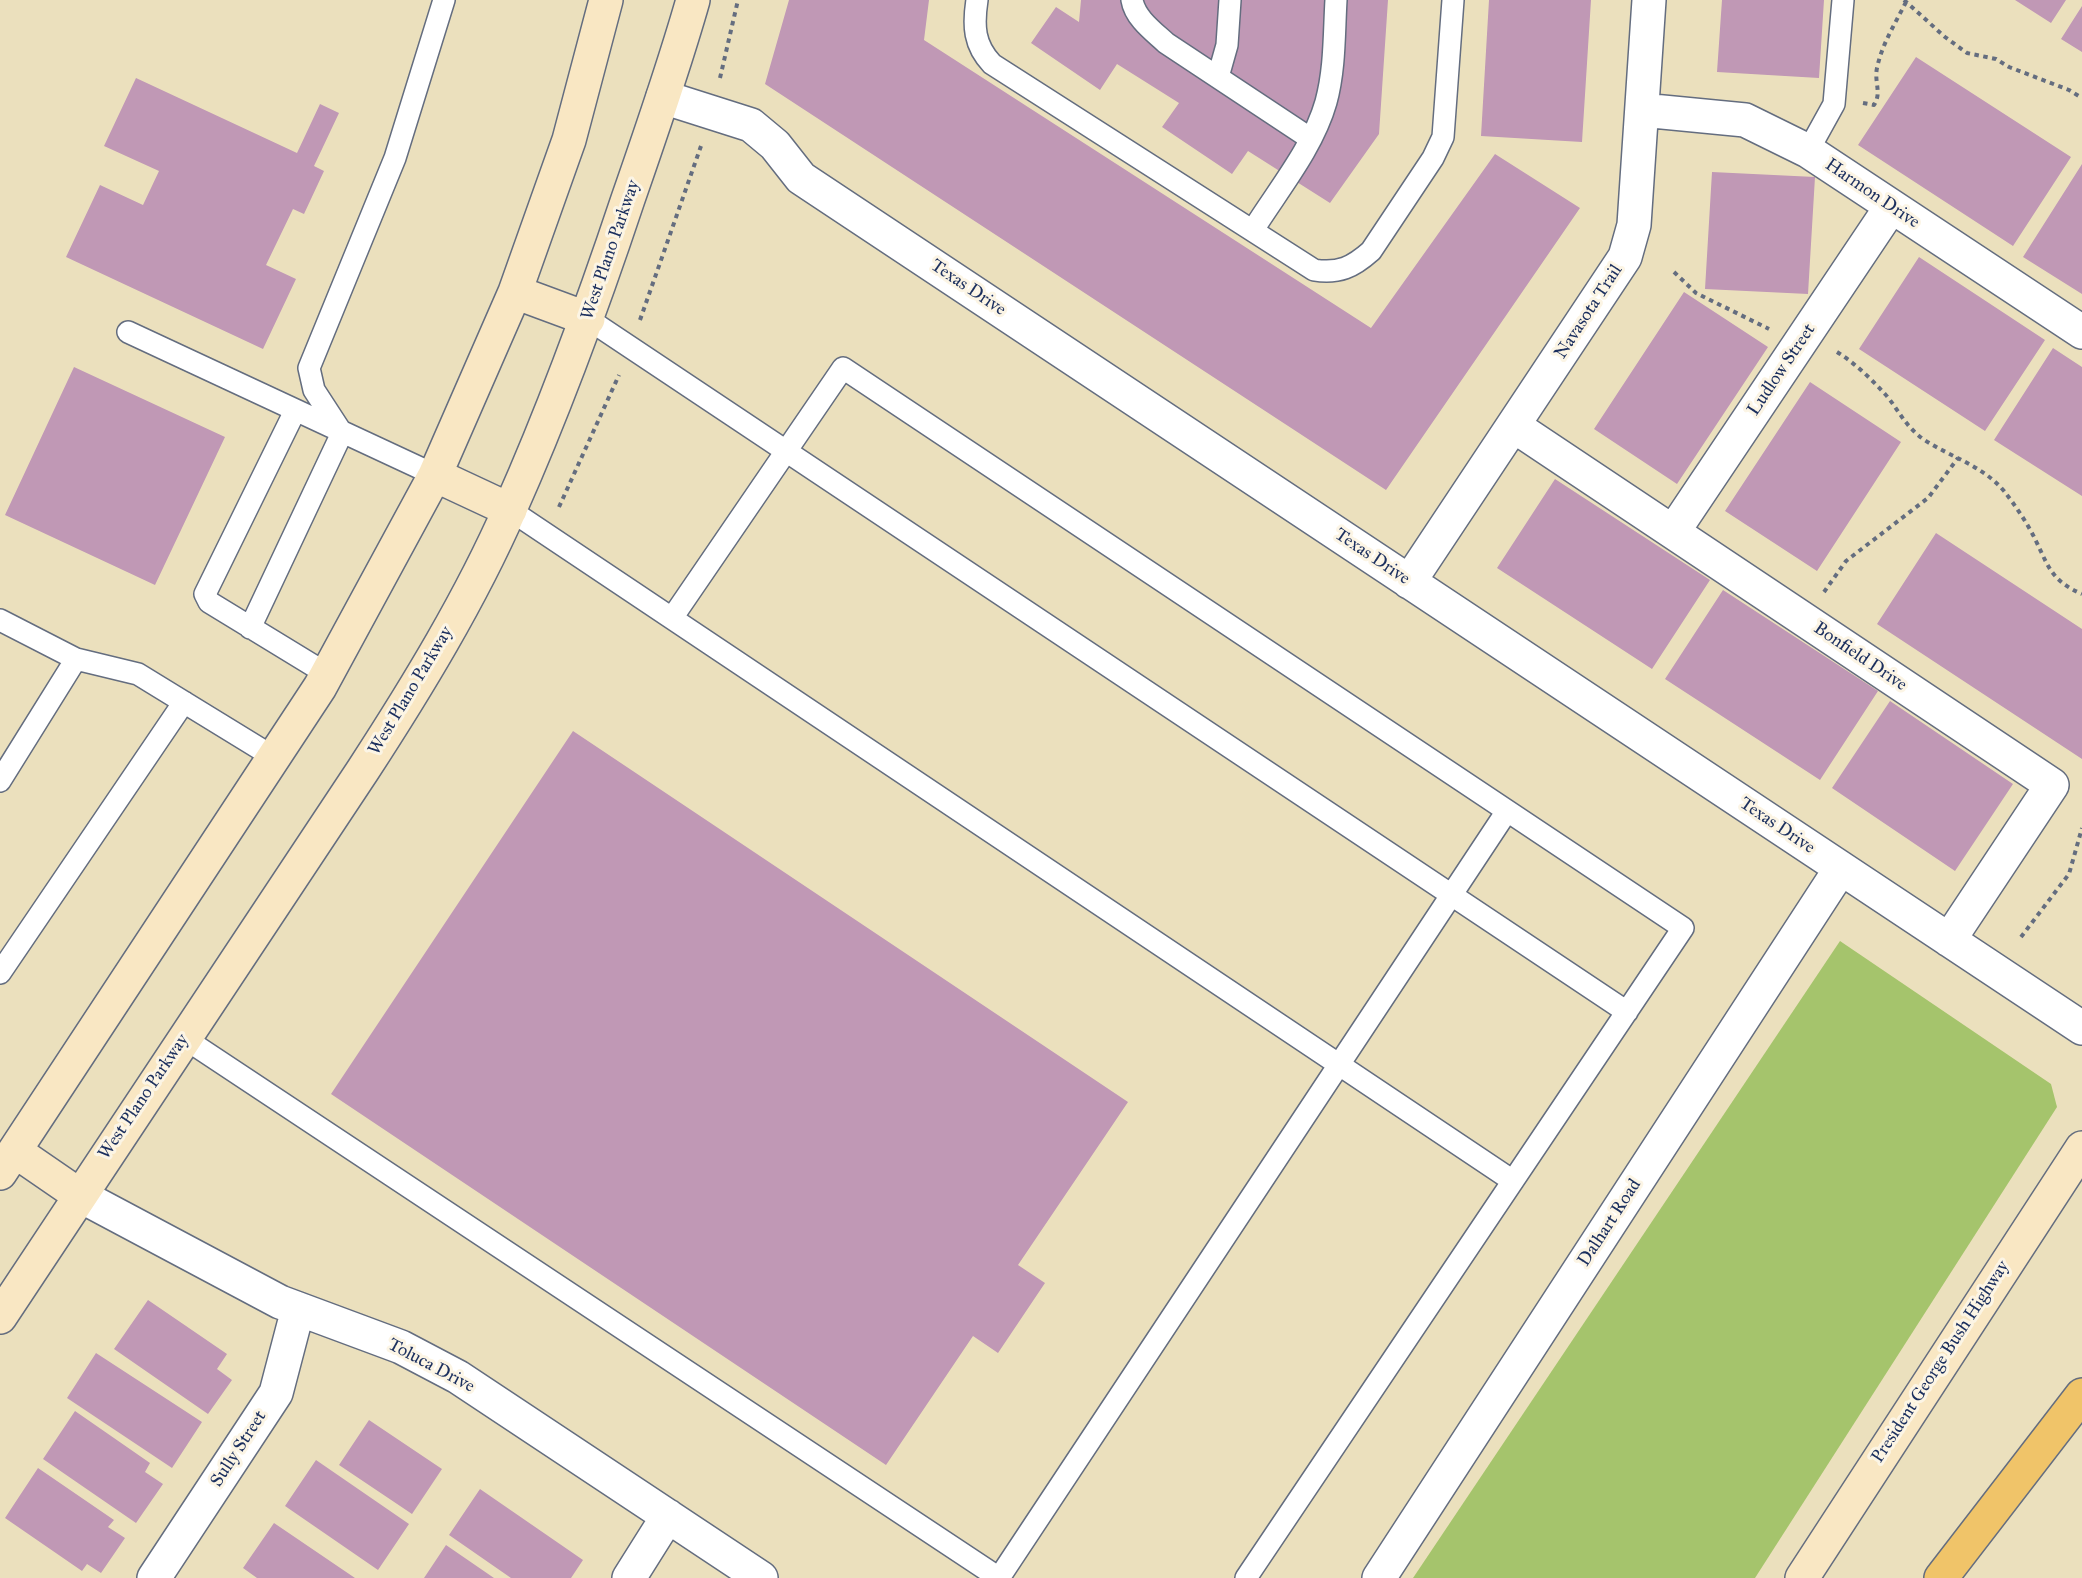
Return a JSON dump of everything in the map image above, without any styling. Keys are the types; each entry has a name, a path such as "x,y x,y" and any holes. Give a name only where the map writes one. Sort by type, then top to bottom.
{"highway":[{"path":"1941,1578 2082,1395"}],"main road":[{"path":"79,1195 5,1154 275,758 327,674 435,476 515,292 570,140 606,0"},
{"name":"West Plano Parkway","path":"0,1317 405,706 452,623 510,510 588,319 663,97 693,0"},
{"path":"515,292 588,319"},
{"path":"435,476 510,510"},
{"name":"President George Bush Highway","path":"1802,1578 2082,1148"}],"street":[{"name":"Navasota Trail","path":"1409,582 1625,257 1634,225 1649,0"},
{"name":"Texas Drive","path":"663,97 751,125 775,145 801,178 2082,1028"},
{"name":"Harmon Drive","path":"1642,110 1718,115 1745,120 1808,151 2082,332"},
{"name":"Ludlow Street","path":"1673,532 1891,207"},
{"name":"Bonfield Drive","path":"1514,426 2052,785 1949,940"},
{"name":"Dalhart Road","path":"1379,1578 1841,868"},
{"name":"Toluca Drive","path":"79,1195 280,1302 401,1347 458,1377 761,1578"},
{"name":"Sully Street","path":"154,1578 276,1393 298,1309"},
{"path":"628,1578 668,1516"}],"lane":[{"path":"342,433 314,390 309,368 395,158 444,0"},
{"path":"977,0 974,24 976,39 982,53 992,64 1314,270 1327,272 1343,271 1371,251 1433,158 1443,137 1453,0"},
{"path":"1132,0 1133,7 1146,25 1160,37 1311,139"},
{"path":"1218,77 1227,45 1230,0"},
{"path":"1253,231 1311,139 1326,102 1333,61 1336,0"},
{"path":"1808,151 1834,104 1843,0"},
{"path":"588,319 1627,1011"},
{"path":"128,332 435,476"},
{"path":"672,618 843,368 1683,928 1246,1578"},
{"path":"295,411 205,594 208,602 327,674"},
{"path":"250,628 342,433"},
{"path":"510,510 1513,1181"},
{"path":"0,620 76,658 138,674 275,758"},
{"path":"0,781 76,658"},
{"path":"0,973 184,702"},
{"path":"184,1038 999,1578 1507,811"}],"path":[{"path":"718,86 738,0"},
{"path":"1863,103 1874,105 1879,97 1876,71 1883,45 1905,1 1967,53 1996,59 2009,67 2069,90 2082,98"},
{"path":"637,326 700,149"},
{"path":"1674,272 1696,293 1734,314 1778,333"},
{"path":"1850,360 1886,395 1908,425 1922,438 1991,478 2005,493 2035,539 2048,569 2058,580 2082,594"},
{"path":"556,513 614,390"},
{"path":"1823,594 1846,561 1928,498 1958,458"},
{"path":"2021,937 2069,874 2082,828"}],"green space":[{"path":"1840,941 2051,1084 2057,1107 1755,1578 1413,1578"}],"building":[{"path":"789,0 929,0 924,40 1371,328 1495,154 1580,208 1386,490 765,84"},
{"path":"1081,0 1388,0 1379,134 1330,203 1248,151 1232,174 1162,127 1179,103 1117,64 1100,90 1031,43 1056,7 1079,22"},
{"path":"1489,0 1591,0 1582,142 1481,136"},
{"path":"1722,0 1824,0 1819,78 1717,72"},
{"path":"2015,0 2066,0 2051,23"},
{"path":"2082,6 2082,52 2061,39"},
{"path":"1916,57 2071,157 2013,246 1858,145"},
{"path":"136,78 297,153 320,104 339,113 314,166 324,171 304,214 293,209 266,265 296,279 263,349 66,257 100,185 143,205 159,171 104,146"},
{"path":"2082,164 2082,294 2023,257"},
{"path":"1712,172 1815,177 1808,294 1705,289"},
{"path":"1919,257 2045,340 1985,431 1859,349"},
{"path":"1684,292 1768,347 1677,484 1594,429"},
{"path":"2053,348 2082,367 2082,496 1994,440"},
{"path":"74,367 225,437 155,585 5,515"},
{"path":"1810,382 1901,442 1817,571 1725,511"},
{"path":"1555,479 1710,580 1652,669 1497,568"},
{"path":"1936,533 2082,629 2082,759 1877,624"},
{"path":"1723,590 1878,691 1820,780 1665,679"},
{"path":"1890,701 2013,784 1955,871 1832,788"},
{"path":"573,731 1128,1102 1018,1265 1045,1283 998,1353 973,1336 886,1465 331,1094"},
{"path":"148,1300 227,1354 217,1369 232,1380 208,1414 114,1349"},
{"path":"96,1353 202,1422 172,1468 67,1398"},
{"path":"75,1411 150,1463 145,1472 163,1484 136,1523 43,1459"},
{"path":"369,1420 442,1469 412,1514 339,1465"},
{"path":"316,1460 409,1524 378,1570 285,1506"},
{"path":"38,1468 114,1520 108,1527 125,1538 101,1573 87,1564 82,1571 5,1518"},
{"path":"480,1489 583,1560 571,1578 511,1578 449,1535"},
{"path":"274,1523 355,1578 257,1578 243,1568"},
{"path":"446,1545 494,1578 424,1578"}]}
